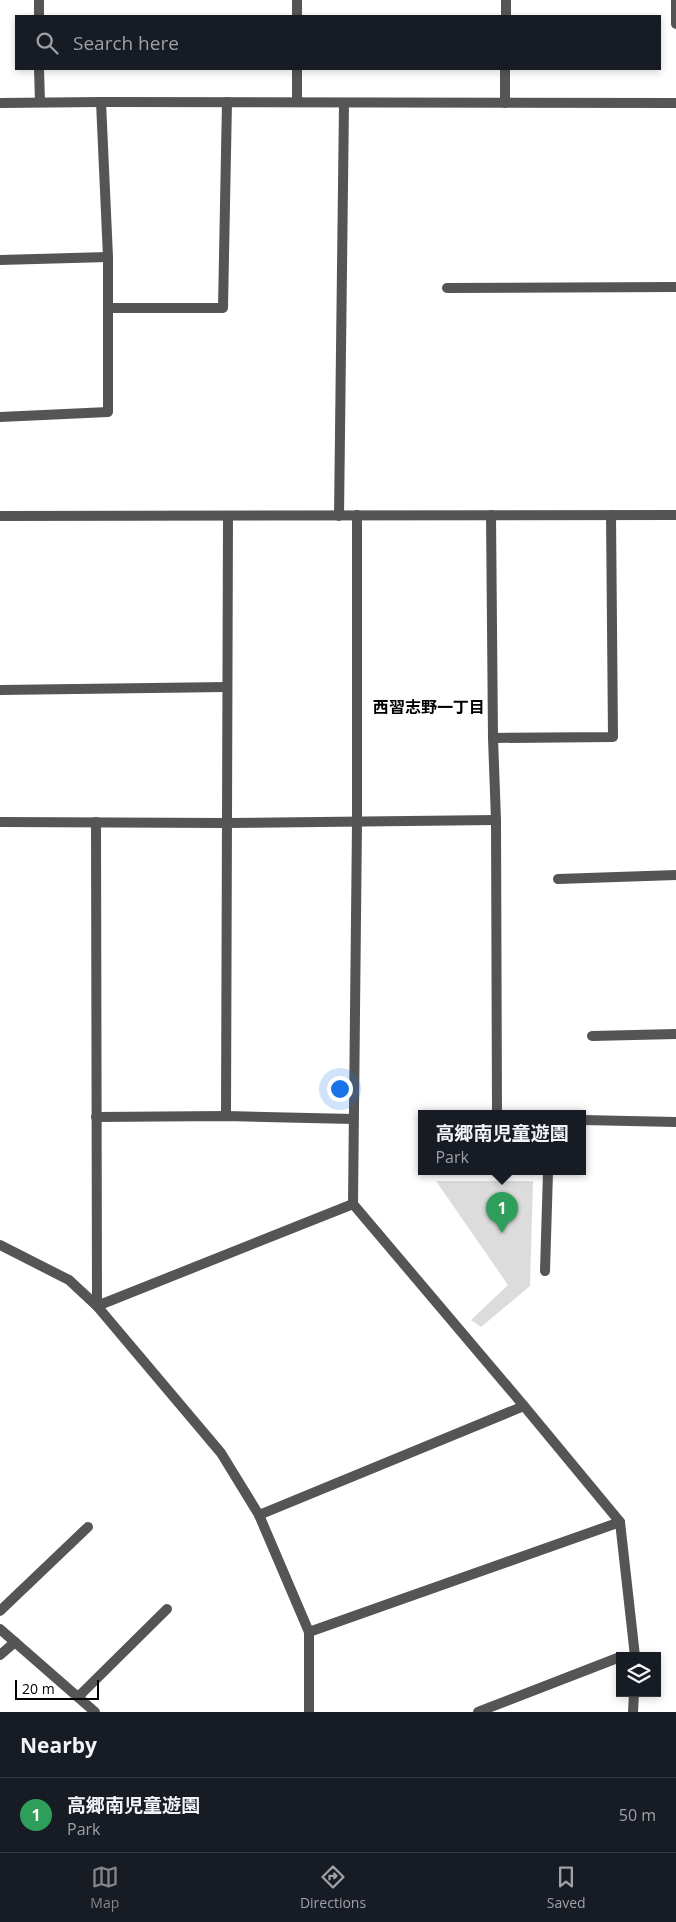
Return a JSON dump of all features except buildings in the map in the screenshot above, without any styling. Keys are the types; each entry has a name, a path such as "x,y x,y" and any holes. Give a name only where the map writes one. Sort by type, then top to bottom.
{"street":[{"path":"39,0 39,15"},
{"path":"297,0 297,15"},
{"path":"506,0 506,15"},
{"path":"676,0 676,24"},
{"path":"40,70 40,102"},
{"path":"297,70 297,102"},
{"path":"505,70 505,103"},
{"path":"0,417 108,412 108,257 101,102"},
{"path":"108,308 222,308 227,102"},
{"path":"0,103 676,103"},
{"path":"339,516 344,103"},
{"path":"0,260 108,257"},
{"path":"447,288 676,287"},
{"path":"491,515 493,738 496,820 497,1110"},
{"path":"493,738 613,738 611,515"},
{"path":"0,516 676,515"},
{"path":"226,1116 228,516"},
{"path":"357,516 357,822 353,1204 620,1522 636,1652"},
{"path":"0,690 227,687"},
{"path":"0,822 226,823 496,820"},
{"path":"96,822 97,1306"},
{"path":"558,879 676,874"},
{"path":"592,1036 676,1034"},
{"path":"96,1117 226,1116 353,1118"},
{"path":"586,1120 676,1122"},
{"path":"545,1271 548,1175"},
{"path":"97,1306 353,1204"},
{"path":"0,1245 69,1280 97,1306 221,1453 259,1515 309,1632 309,1712"},
{"path":"259,1515 524,1406"},
{"path":"309,1632 620,1522"},
{"path":"0,1611 88,1526"},
{"path":"78,1697 167,1608"},
{"path":"0,1629 95,1712"},
{"path":"0,1655 15,1642"},
{"path":"478,1712 616,1658"},
{"path":"633,1712 634,1697"}],"shaded area":[{"path":"436,1181 533,1181 530,1286 481,1327 471,1320 508,1285"}],"place":[{"name":"高郷南児童遊園","path":"502,1233"}],"district":[{"name":"西習志野一丁目","path":"429,707"}]}
